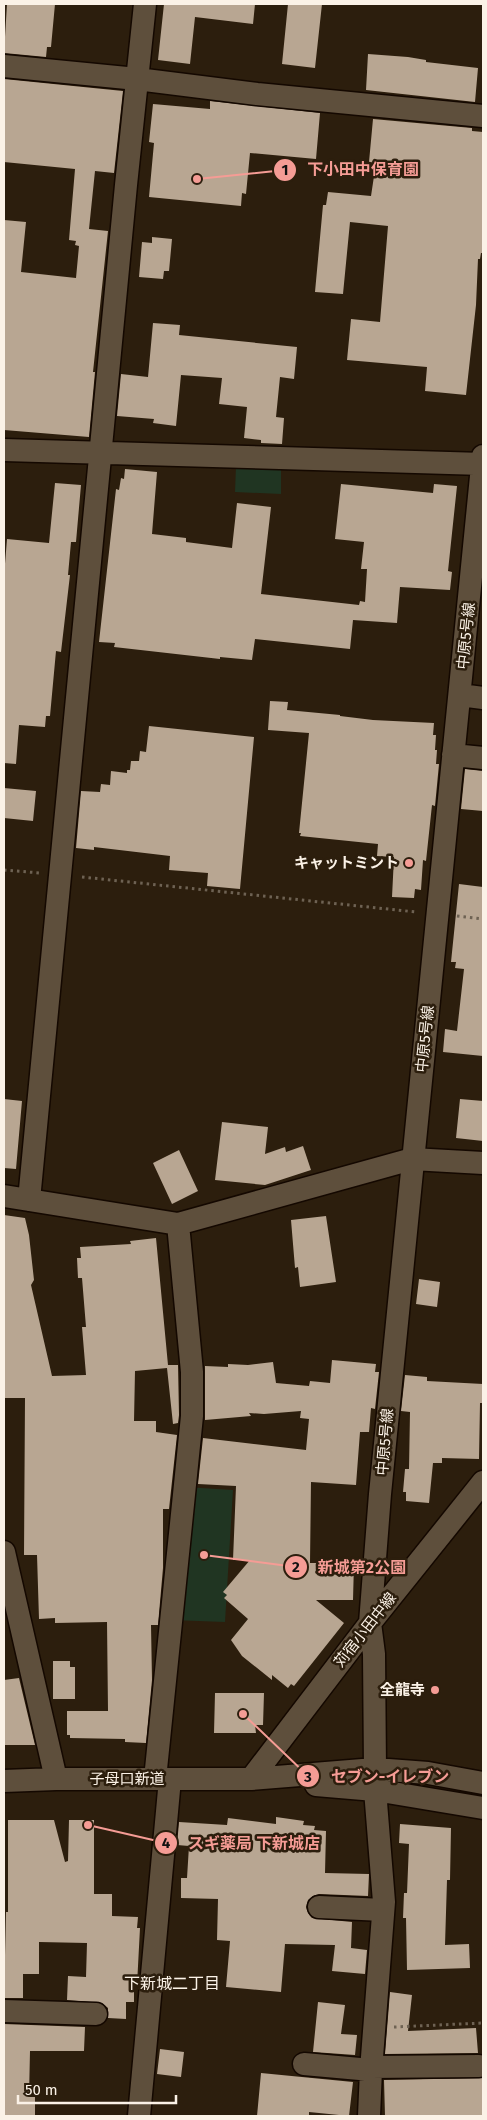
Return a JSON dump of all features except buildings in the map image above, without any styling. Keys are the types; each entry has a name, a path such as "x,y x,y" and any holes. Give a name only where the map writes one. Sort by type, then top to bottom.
{"street":[{"path":"29,1200 59,875 145,4"},
{"path":"4,66 137,79 257,94 483,116"},
{"path":"4,450 483,461"},
{"name":"中原5号線","path":"369,2116 384,1910 375,1780 374,1654 370,1623 384,1444 483,461"},
{"path":"460,695 483,698"},
{"path":"453,755 483,758"},
{"path":"4,1196 178,1224 412,1159 483,1164"},
{"path":"139,2116 162,1779 192,1416 192,1372 178,1224"},
{"name":"苅宿小田中線","path":"251,1779 370,1623 483,1482"},
{"path":"4,1552 56,1779"},
{"name":"子母口新道","path":"4,1781 56,1779 375,1780 428,1773 483,1783"},
{"name":"子母口新道","path":"375,1780 483,1808"},
{"path":"319,1907 384,1910"},
{"path":"4,2011 96,2014"},
{"path":"304,2064 371,2069 478,2066"}],"path":[{"path":"4,870 438,914"},
{"path":"374,2028 483,2023"}],"green space":[{"path":"236,466 281,468 281,494 235,492"},
{"path":"185,1487 233,1490 225,1622 172,1620"}],"place":[{"name":"下小田中保育園","path":"197,179"},
{"name":"キャットミント","path":"409,863"},
{"name":"新城第2公園","path":"204,1555"},
{"name":"全龍寺","path":"435,1690"},
{"name":"セブン-イレブン","path":"243,1714"},
{"name":"スギ薬局 下新城店","path":"88,1825"}],"district":[{"name":"下新城二丁目","path":"172,1983"}]}
